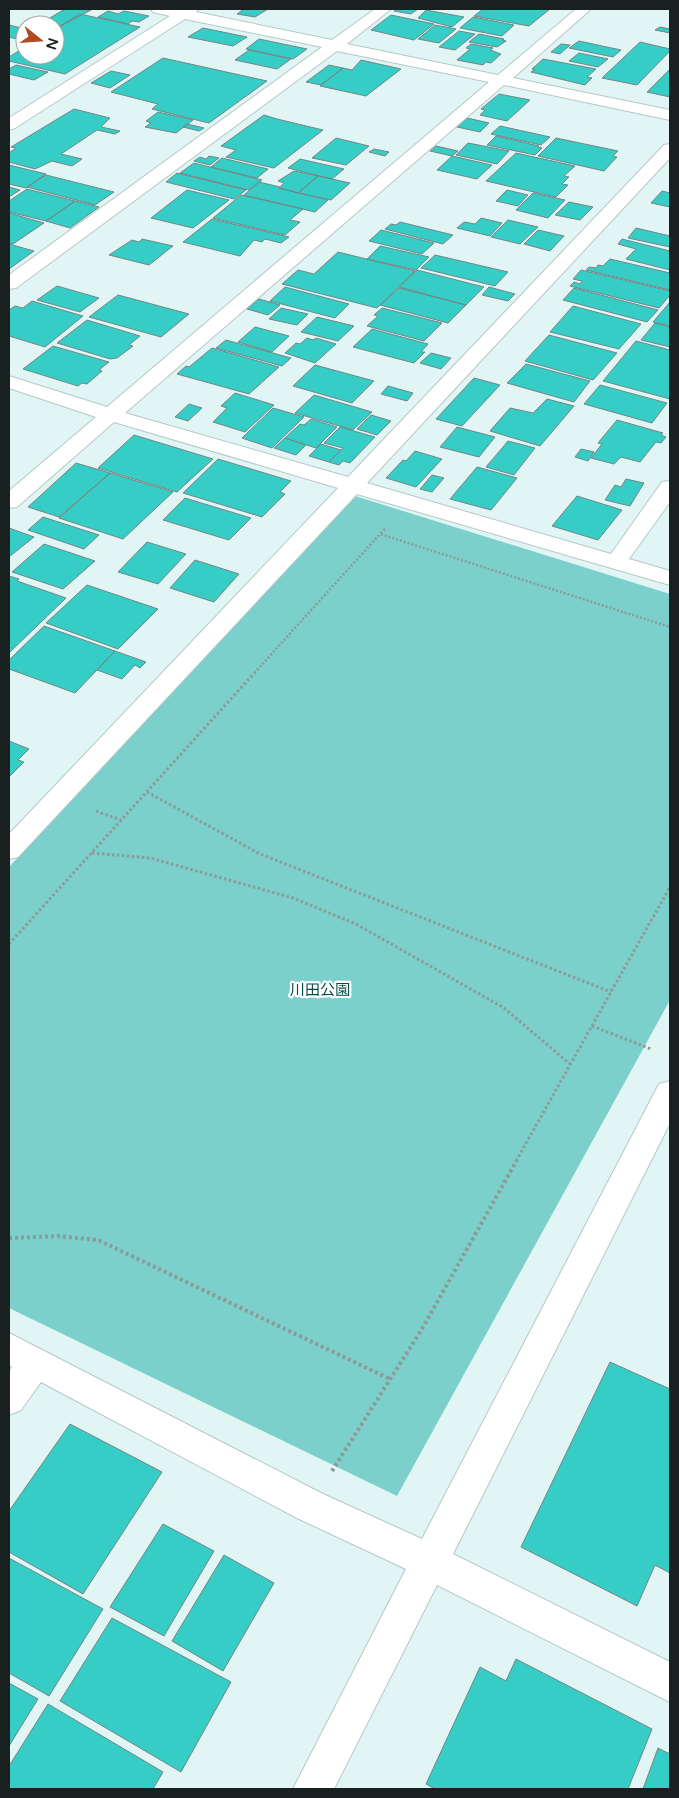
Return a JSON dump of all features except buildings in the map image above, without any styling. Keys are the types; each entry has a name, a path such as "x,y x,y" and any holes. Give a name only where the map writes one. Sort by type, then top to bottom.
{"street":[{"path":"158,9 187,11 333,46 670,115"},
{"path":"9,284 384,9"},
{"path":"9,502 584,9"},
{"path":"9,125 187,11"},
{"path":"9,850 670,149"},
{"path":"9,382 111,415 354,484 670,578"},
{"path":"616,562 670,486"},
{"path":"314,1789 670,1093"},
{"path":"9,1399 22,1354 310,1506 429,1561 670,1683"}],"path":[{"path":"9,944 391,523"},
{"path":"380,534 670,627"},
{"path":"147,792 260,854 611,992"},
{"path":"91,853 150,858 293,898 356,924 504,1008 570,1064"},
{"path":"310,1506 422,1329 670,887"},
{"path":"592,1026 651,1049"},
{"path":"9,1238 58,1236 98,1240 390,1379"}],"green space":[{"name":"川田公園","path":"355,496 670,594 670,1000 397,1496 9,1308 9,867"}]}
